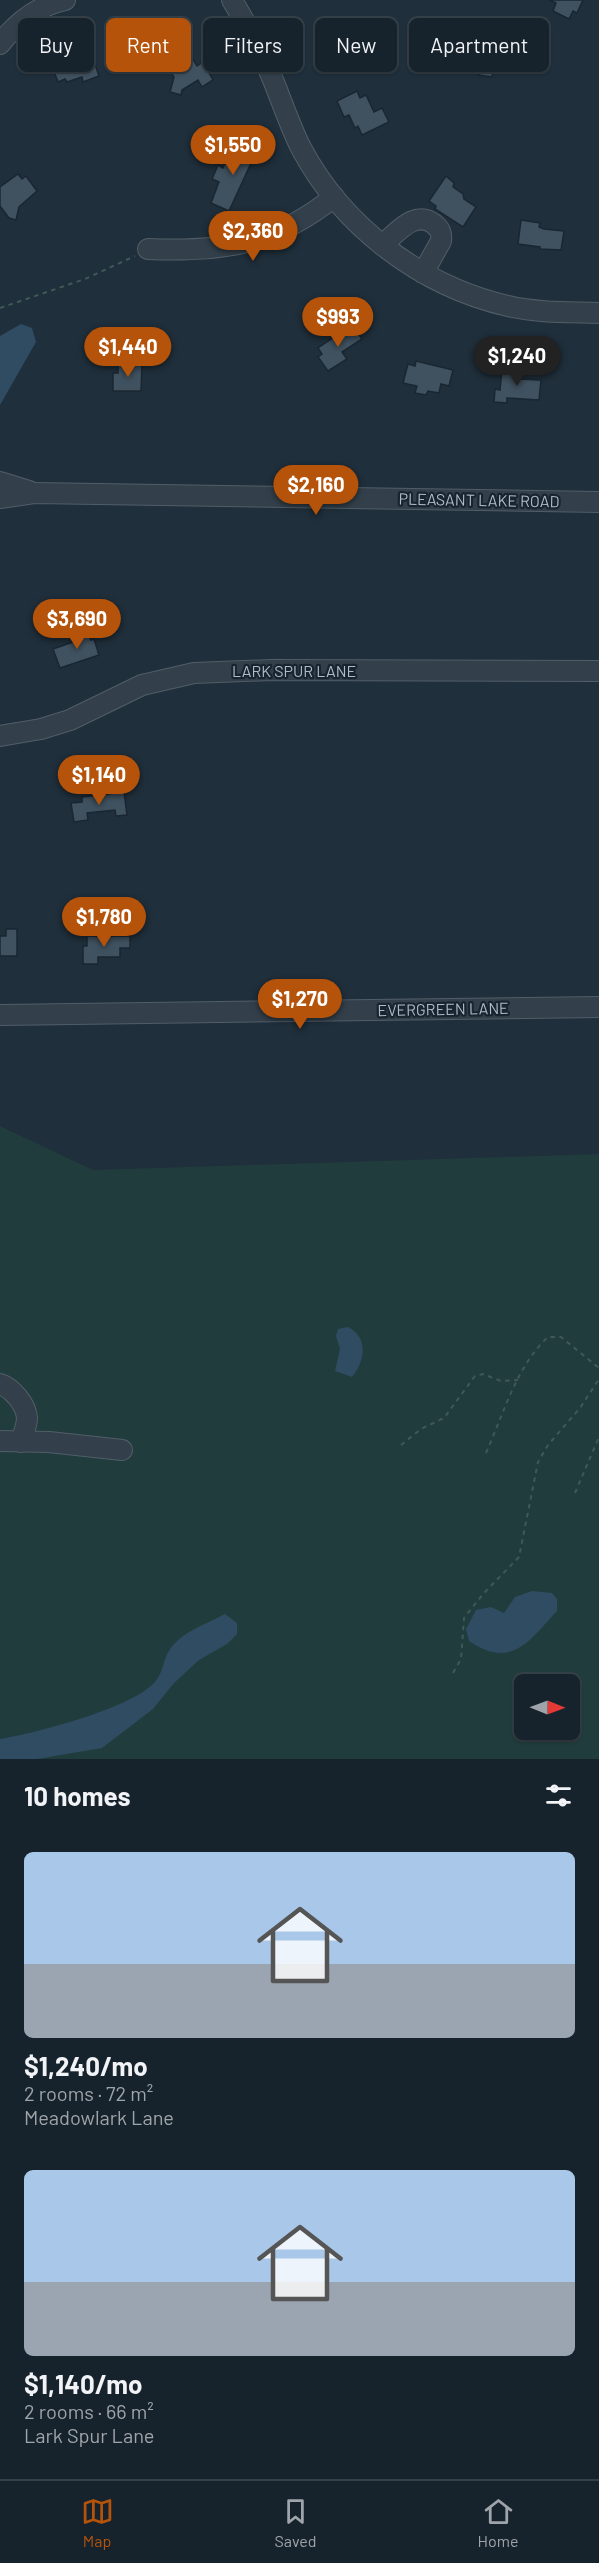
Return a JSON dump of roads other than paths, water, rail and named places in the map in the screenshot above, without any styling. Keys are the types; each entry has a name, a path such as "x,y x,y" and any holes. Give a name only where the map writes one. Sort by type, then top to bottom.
{"street":[{"path":"0,44 23,19 40,8 65,0"},
{"path":"232,0 268,69 302,148 334,197 382,245 423,273 477,297 509,306 541,311 599,313"},
{"path":"148,249 209,250 257,241 303,220 334,197"},
{"path":"382,245 410,221 419,218 430,221 439,229 441,241 423,273"},
{"name":"PLEASANT LAKE ROAD","path":"0,482 34,493"},
{"name":"PLEASANT LAKE ROAD","path":"0,498 34,493 599,502"},
{"name":"LARK SPUR LANE","path":"0,736 60,723 142,685 194,673 271,670 599,671"},
{"name":"EVERGREEN LANE","path":"0,1015 599,1007"},
{"path":"0,1384 6,1386 20,1399 27,1417 21,1442"},
{"path":"0,1441 49,1442 122,1450"}],"water":[{"path":"21,324 32,328 36,342 0,405 0,336"},
{"path":"348,1327 359,1337 363,1350 360,1364 352,1377 335,1371 340,1349 336,1336 338,1329"},
{"path":"532,1591 552,1593 557,1599 557,1611 528,1641 519,1648 497,1653 469,1641 466,1629 476,1610 491,1607 504,1613 515,1597"},
{"path":"225,1614 237,1623 237,1634 227,1644 199,1660 174,1683 153,1709 102,1748 37,1759 0,1759 0,1739 104,1711 142,1693 157,1679 174,1644 194,1629"}]}
